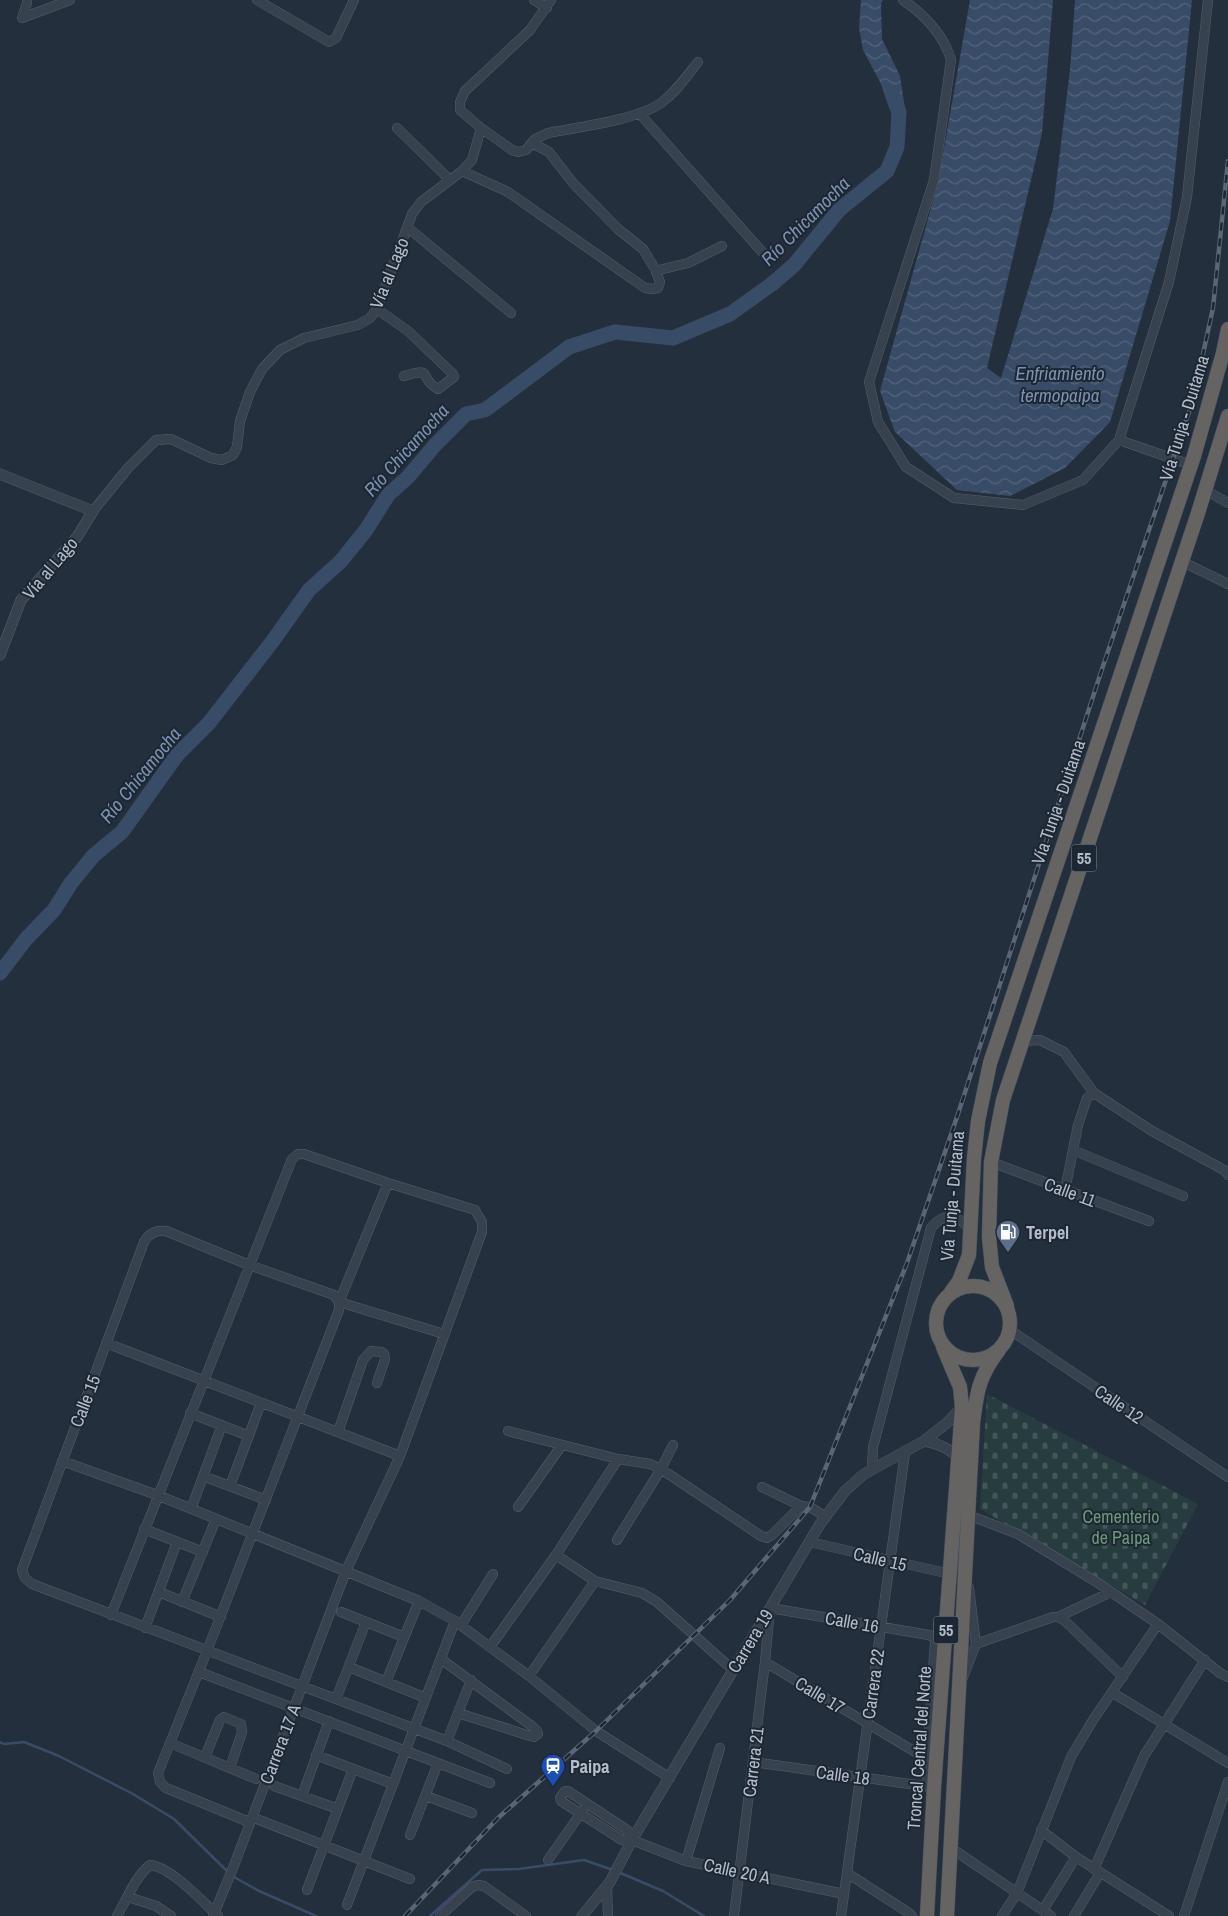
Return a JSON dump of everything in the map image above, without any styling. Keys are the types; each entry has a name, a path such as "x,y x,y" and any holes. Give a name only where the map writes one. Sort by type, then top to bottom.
{"highway":[{"name":"Vía Tunja - Duitama","path":"951,1292 966,1267 969,1255 978,1121 990,1063 1191,465 1223,353 1228,328"},
{"name":"Vía Tunja - Duitama","path":"1007,1306 992,1266 990,1253 991,1162 1003,1100 1228,416"},
{"path":"951,1292 966,1286 982,1286 997,1293 1007,1306"},
{"name":"55","path":"943,1346 937,1336 936,1318 942,1300 951,1292"},
{"name":"55","path":"999,1350 1006,1341 1010,1330 1007,1306"},
{"path":"943,1346 955,1356 970,1361 986,1358 999,1350"},
{"name":"Troncal Central del Norte","path":"927,1916 930,1786 950,1574 962,1407 960,1386 943,1346"},
{"name":"Troncal Central del Norte","path":"946,1916 973,1423 981,1378 987,1365 999,1350"}],"street":[{"path":"27,0 22,18 70,0"},
{"path":"257,0 329,42 336,38 354,0"},
{"path":"534,0 549,4 530,30 465,91 460,102 460,110 512,150 518,152 526,150 535,139 548,133 640,114 660,104 673,93 698,62"},
{"path":"903,0 917,9 936,28 947,47 951,60 934,180 869,382 878,422 906,467 954,498 1023,505 1082,480 1119,440 1169,282 1187,197 1208,0"},
{"path":"640,114 763,254"},
{"path":"397,128 450,180"},
{"name":"Vía al Lago","path":"0,655 22,600 77,537 93,511 128,468 156,440 171,439 211,458 222,460 233,455 237,446 240,421 250,392 262,368 280,350 304,338 358,324 370,318 377,309 412,214 421,202 462,171 474,155 481,128"},
{"path":"462,171 508,192 646,288 658,288 660,282 655,269 643,249 618,229 573,183 549,152 532,143"},
{"path":"407,228 511,313"},
{"path":"655,269 660,270 688,263 722,246"},
{"path":"377,309 408,331 454,377 438,388 429,382 426,374 423,372 420,371 404,376"},
{"path":"1119,440 1191,465"},
{"path":"0,474 93,511"},
{"path":"1205,490 1228,503"},
{"path":"1181,562 1228,584"},
{"path":"1023,1041 1040,1040 1064,1052 1094,1093 1152,1131 1224,1170 1228,1175"},
{"path":"1065,1190 1078,1125 1086,1101 1094,1093"},
{"path":"1073,1150 1183,1196"},
{"name":"Carrera 17 A","path":"215,1915 346,1571 400,1456 482,1232 482,1222 475,1210 304,1154 298,1154 292,1159 249,1264"},
{"name":"Calle 11","path":"991,1162 1149,1221"},
{"path":"388,1183 339,1302 339,1310 208,1651 158,1773 158,1778 162,1786 250,1820 324,1845 410,1879"},
{"path":"872,1470 873,1447 931,1228 940,1219 953,1216 965,1222 970,1231"},
{"name":"Calle 15","path":"111,1614 28,1582 23,1574 23,1566 144,1242 155,1231 166,1231 249,1264"},
{"path":"444,1334 339,1302 334,1295 249,1264 111,1614 447,1741 507,1769"},
{"name":"Calle 12","path":"1010,1330 1228,1477"},
{"path":"106,1343 400,1456"},
{"path":"338,1432 364,1360 371,1351 375,1350 384,1354 385,1359 377,1383"},
{"path":"230,1486 261,1403"},
{"name":"Carrera 19","path":"582,1916 608,1884 618,1868 632,1840 770,1608 826,1517 845,1491 872,1470 924,1441 948,1422 962,1407"},
{"path":"190,1413 249,1436"},
{"path":"191,1509 222,1425"},
{"path":"508,1431 618,1459 650,1464 661,1469 761,1536 767,1538 772,1536 801,1506"},
{"path":"924,1441 938,1443 958,1458"},
{"path":"616,1540 661,1469 673,1444"},
{"path":"518,1508 562,1445"},
{"name":"Carrera 22","path":"841,1916 905,1453"},
{"path":"490,1647 556,1555 618,1459"},
{"path":"62,1461 158,1495 419,1601 458,1623 529,1676 596,1730 670,1778"},
{"path":"203,1476 266,1500"},
{"path":"762,1487 826,1517"},
{"path":"968,1515 1018,1534 1111,1592 1158,1624 1220,1674 1228,1677"},
{"path":"182,1602 216,1519"},
{"path":"144,1529 202,1552"},
{"path":"145,1628 177,1542"},
{"name":"Calle 15","path":"810,1542 950,1574"},
{"path":"556,1555 595,1581 642,1593 657,1602 733,1670"},
{"path":"347,1905 441,1659 458,1623 494,1574"},
{"path":"960,1684 976,1644 970,1596 965,1574"},
{"path":"529,1676 595,1581"},
{"path":"159,1592 220,1617"},
{"path":"976,1644 1053,1617 1058,1617 1111,1592"},
{"path":"386,1682 419,1601"},
{"name":"Calle 16","path":"770,1608 934,1637 927,1759"},
{"name":"Carrera 21","path":"734,1916 770,1608"},
{"path":"341,1612 404,1637"},
{"path":"1058,1617 1065,1621 1123,1677"},
{"path":"336,1699 366,1622"},
{"path":"1002,1916 1017,1893 1071,1756 1158,1624"},
{"path":"441,1659 538,1731 538,1734 534,1737 530,1736 458,1713"},
{"path":"1074,1916 1097,1871 1144,1756 1166,1725 1205,1660"},
{"name":"Calle 17","path":"765,1662 927,1759"},
{"path":"349,1667 426,1698"},
{"path":"199,1672 490,1783"},
{"path":"447,1741 471,1680"},
{"path":"1113,1693 1228,1763"},
{"path":"205,1757 220,1720 224,1717 238,1722 241,1724 242,1732 230,1768"},
{"path":"302,1796 329,1721"},
{"path":"170,1743 256,1779"},
{"path":"686,1861 720,1748"},
{"path":"316,1755 393,1784"},
{"path":"927,1759 930,1786"},
{"name":"Calle 18","path":"752,1762 930,1786"},
{"path":"410,1835 438,1763"},
{"path":"307,1890 353,1769"},
{"path":"1184,1916 1228,1782"},
{"path":"274,1786 338,1809"},
{"name":"Calle 20 A","path":"632,1840 627,1830 568,1791 564,1791 560,1798 561,1801 622,1840 632,1840 686,1861 844,1894"},
{"path":"426,1796 472,1813"},
{"path":"548,1860 587,1804"},
{"path":"1041,1830 1076,1857 1169,1916"},
{"path":"950,1848 1047,1913 1076,1857"},
{"path":"117,1916 144,1870 150,1865 157,1866 171,1874 215,1915"},
{"path":"847,1873 909,1912 912,1916"},
{"path":"440,1916 478,1884 484,1886 526,1916"},
{"path":"608,1884 608,1916"},
{"path":"128,1897 156,1906 171,1916"}],"green space":[{"name":"Cementerio de Paipa","path":"987,1394 1198,1504 1145,1605 980,1509"}],"water":[{"path":"861,0 883,0 881,4 882,39 900,76 905,109 892,115 881,84 863,50 859,28"},
{"name":"Enfriamiento termopaipa","path":"970,0 1053,0 1042,133 987,368 1001,378 1053,209 1070,70 1075,0 1192,0 1170,221 1110,422 1065,468 1010,496 957,490 895,432 880,391 938,183"}],"waterway":[{"name":"Río Chicamocha","path":"0,973 26,939 54,910 71,883 94,855 122,832 177,755 209,723 272,642 309,590 341,561 366,530 388,495 408,477 435,445 466,414 485,410 569,347 615,332 673,338 730,314 772,284 794,265 839,210 887,171 897,147 899,112 892,94"},
{"path":"0,1742 4,1744 24,1742 59,1756 133,1794 174,1819 227,1871"},
{"path":"430,1916 482,1870 519,1869 584,1860 613,1870"},
{"path":"618,1872 663,1891 704,1916"},
{"path":"234,1877 259,1891 316,1916"}],"railway":[{"path":"405,1916 498,1818 596,1731 730,1600 810,1507 907,1263 958,1114 1101,672 1193,400 1213,308 1228,161"}],"place":[{"name":"Terpel","path":"1008,1253"},
{"name":"Paipa","path":"553,1787"}]}
